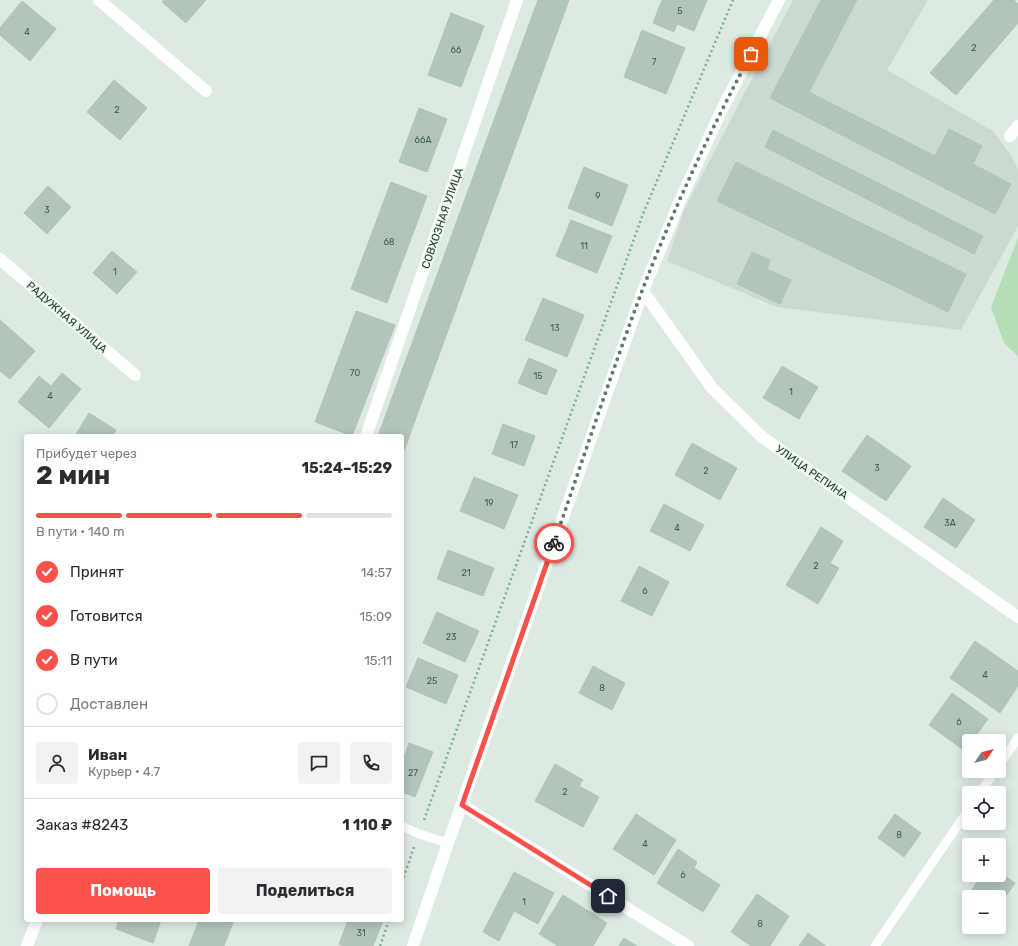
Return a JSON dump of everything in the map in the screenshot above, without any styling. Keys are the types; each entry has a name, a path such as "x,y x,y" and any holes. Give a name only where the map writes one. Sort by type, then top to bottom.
{"street":[{"path":"100,0 206,91"},
{"name":"СОВХОЗНАЯ УЛИЦА","path":"367,434 517,0"},
{"path":"413,946 643,291 679,203 722,109 779,0"},
{"path":"1010,136 1018,126"},
{"name":"РАДУЖНАЯ УЛИЦА","path":"0,259 134,375"},
{"name":"УЛИЦА РЕПИНА","path":"643,291 712,388 762,437 1018,617"},
{"path":"462,805 688,946"},
{"path":"27,946 36,922"}],"lane":[{"path":"1006,755 1018,738"},
{"path":"875,946 962,819"},
{"path":"404,827 419,834 448,843"}],"path":[{"path":"404,876 643,214 732,0"},
{"path":"380,946 388,922"}],"shaded area":[{"path":"793,0 928,0 887,70 993,131 1010,154 1018,169 1018,226 961,330 777,307 667,261 684,210"}],"green space":[{"path":"1018,238 1018,356 1004,343 991,307"}],"building":[{"path":"164,0 206,0 186,23 162,2"},
{"path":"538,0 569,0 404,451 404,434 379,434"},
{"path":"662,0 707,0 694,31 677,24 674,32 653,23"},
{"path":"821,0 857,0 809,92 935,156 949,129 982,146 973,164 1011,184 995,214 770,98"},
{"path":"994,0 1014,0 1018,4 1018,23 956,95 930,73"},
{"path":"22,1 56,29 30,61 0,35 0,28"},
{"path":"451,13 484,26 461,87 428,75"},
{"path":"642,30 685,48 666,94 624,77"},
{"path":"114,80 147,108 120,140 87,112"},
{"path":"419,108 447,119 427,172 399,162"},
{"path":"773,130 983,236 974,254 765,147"},
{"path":"736,162 966,274 948,312 717,201"},
{"path":"584,167 628,185 612,226 568,208"},
{"path":"391,182 427,196 387,303 351,289"},
{"path":"48,186 71,207 47,234 24,213"},
{"path":"571,220 612,236 597,273 556,256"},
{"path":"112,251 137,272 117,294 93,273"},
{"path":"752,252 770,260 767,269 791,280 780,304 737,284"},
{"path":"543,298 584,315 567,357 525,340"},
{"path":"356,311 395,325 353,434 347,434 315,422"},
{"path":"0,320 35,351 10,379 0,371"},
{"path":"529,358 557,370 546,395 518,383"},
{"path":"782,366 818,387 799,419 763,398"},
{"path":"62,373 81,389 49,428 18,402 39,376 51,386"},
{"path":"89,413 116,430 114,434 76,434"},
{"path":"503,424 535,436 524,466 492,454"},
{"path":"867,435 911,466 886,501 842,471"},
{"path":"692,443 737,468 720,500 675,475"},
{"path":"474,477 518,495 504,529 460,511"},
{"path":"943,498 975,520 956,548 924,527"},
{"path":"664,504 704,525 690,551 650,531"},
{"path":"821,527 843,541 830,563 839,568 818,604 786,585"},
{"path":"448,550 494,568 483,596 437,579"},
{"path":"639,566 669,582 652,616 621,601"},
{"path":"437,612 479,631 465,662 423,643"},
{"path":"975,641 1018,671 1018,686 1000,713 950,678"},
{"path":"418,658 458,675 446,704 406,687"},
{"path":"593,666 625,683 612,710 579,693"},
{"path":"952,693 988,719 977,734 962,734 962,749 929,725"},
{"path":"409,743 433,752 415,797 404,793 405,755"},
{"path":"555,764 583,780 579,786 599,797 583,827 535,801"},
{"path":"636,814 676,840 654,875 613,849"},
{"path":"895,814 921,833 904,857 878,838"},
{"path":"678,849 697,862 694,868 720,885 703,912 657,883"},
{"path":"514,872 554,893 538,924 514,911 499,941 483,932"},
{"path":"1006,877 1015,883 1006,896 1006,890 972,890 977,882 1006,882"},
{"path":"757,894 789,916 770,946 751,946 731,932"},
{"path":"563,895 607,923 593,946 558,946 539,934"},
{"path":"118,922 160,922 153,943 116,929"},
{"path":"198,922 233,922 224,946 189,946"},
{"path":"347,922 383,922 373,946 344,946 339,944"},
{"path":"808,933 826,946 799,946"},
{"path":"624,938 637,946 619,946"}],"way so far":[{"path":"554,543 643,291 679,203 722,109 751,54"}],"route":[{"path":"554,543 462,805 608,896"}]}
